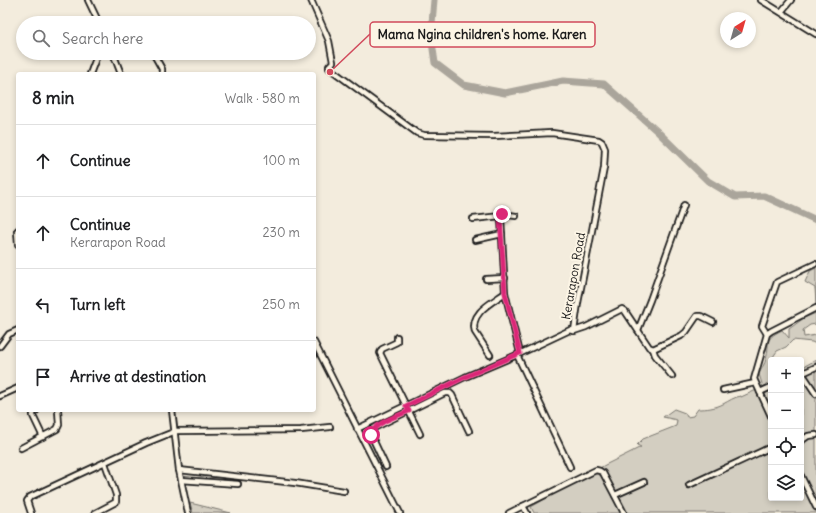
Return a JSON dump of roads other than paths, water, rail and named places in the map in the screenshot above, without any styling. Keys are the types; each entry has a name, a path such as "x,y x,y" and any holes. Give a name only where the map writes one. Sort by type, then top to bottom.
{"street":[{"path":"88,0 96,16"},
{"name":"Kerarapon Road","path":"311,0 331,48 333,62 329,68 416,133 424,135 473,137 552,133 593,138 602,142 605,149 602,180 574,331 570,330 465,377 357,429"},
{"path":"761,0 816,34"},
{"path":"781,12 791,0"},
{"path":"91,72 95,60"},
{"path":"116,60 120,72"},
{"path":"157,60 162,72"},
{"path":"638,330 684,205"},
{"path":"473,219 501,216 502,214 516,216"},
{"path":"501,216 505,293 519,354 570,467"},
{"path":"475,240 502,234"},
{"path":"767,334 763,330 763,325 778,282 815,264"},
{"path":"486,279 504,278"},
{"path":"490,355 475,332 475,320 481,311 505,293"},
{"path":"768,409 755,383 754,376 767,334 770,330 816,308"},
{"path":"574,331 586,327 621,309 625,311 649,347 672,376"},
{"path":"652,349 681,336 686,332 697,316 701,316 713,322"},
{"path":"0,346 9,334 16,331"},
{"path":"397,337 397,342 382,349 380,353 420,434"},
{"path":"316,346 400,513"},
{"path":"804,372 816,367"},
{"path":"804,376 816,394"},
{"path":"723,390 755,383"},
{"path":"760,392 768,388"},
{"path":"0,396 16,389"},
{"path":"386,467 371,435 372,430 377,425 448,392 452,395 469,431"},
{"path":"34,412 33,416 43,437"},
{"path":"21,448 58,428 58,412"},
{"path":"172,412 178,470 188,513"},
{"path":"31,513 27,500 30,497 174,432 194,430 215,432 301,430 330,427"},
{"path":"804,439 808,436 816,435"},
{"path":"689,485 768,448"},
{"path":"95,513 116,502 116,496 105,463"},
{"path":"178,470 284,481 344,491"},
{"path":"509,513 597,470 603,473 624,513"},
{"path":"181,480 238,484"},
{"path":"615,495 644,482"},
{"path":"804,482 816,507"},
{"path":"523,506 527,513"}],"waterway":[{"path":"434,0 431,35 435,63 464,85 505,93 563,81 604,84 658,132 708,181 735,197 764,196 816,220"}],"place":[{"name":"Mama Ngina children's home. Karen","path":"330,72"}]}
